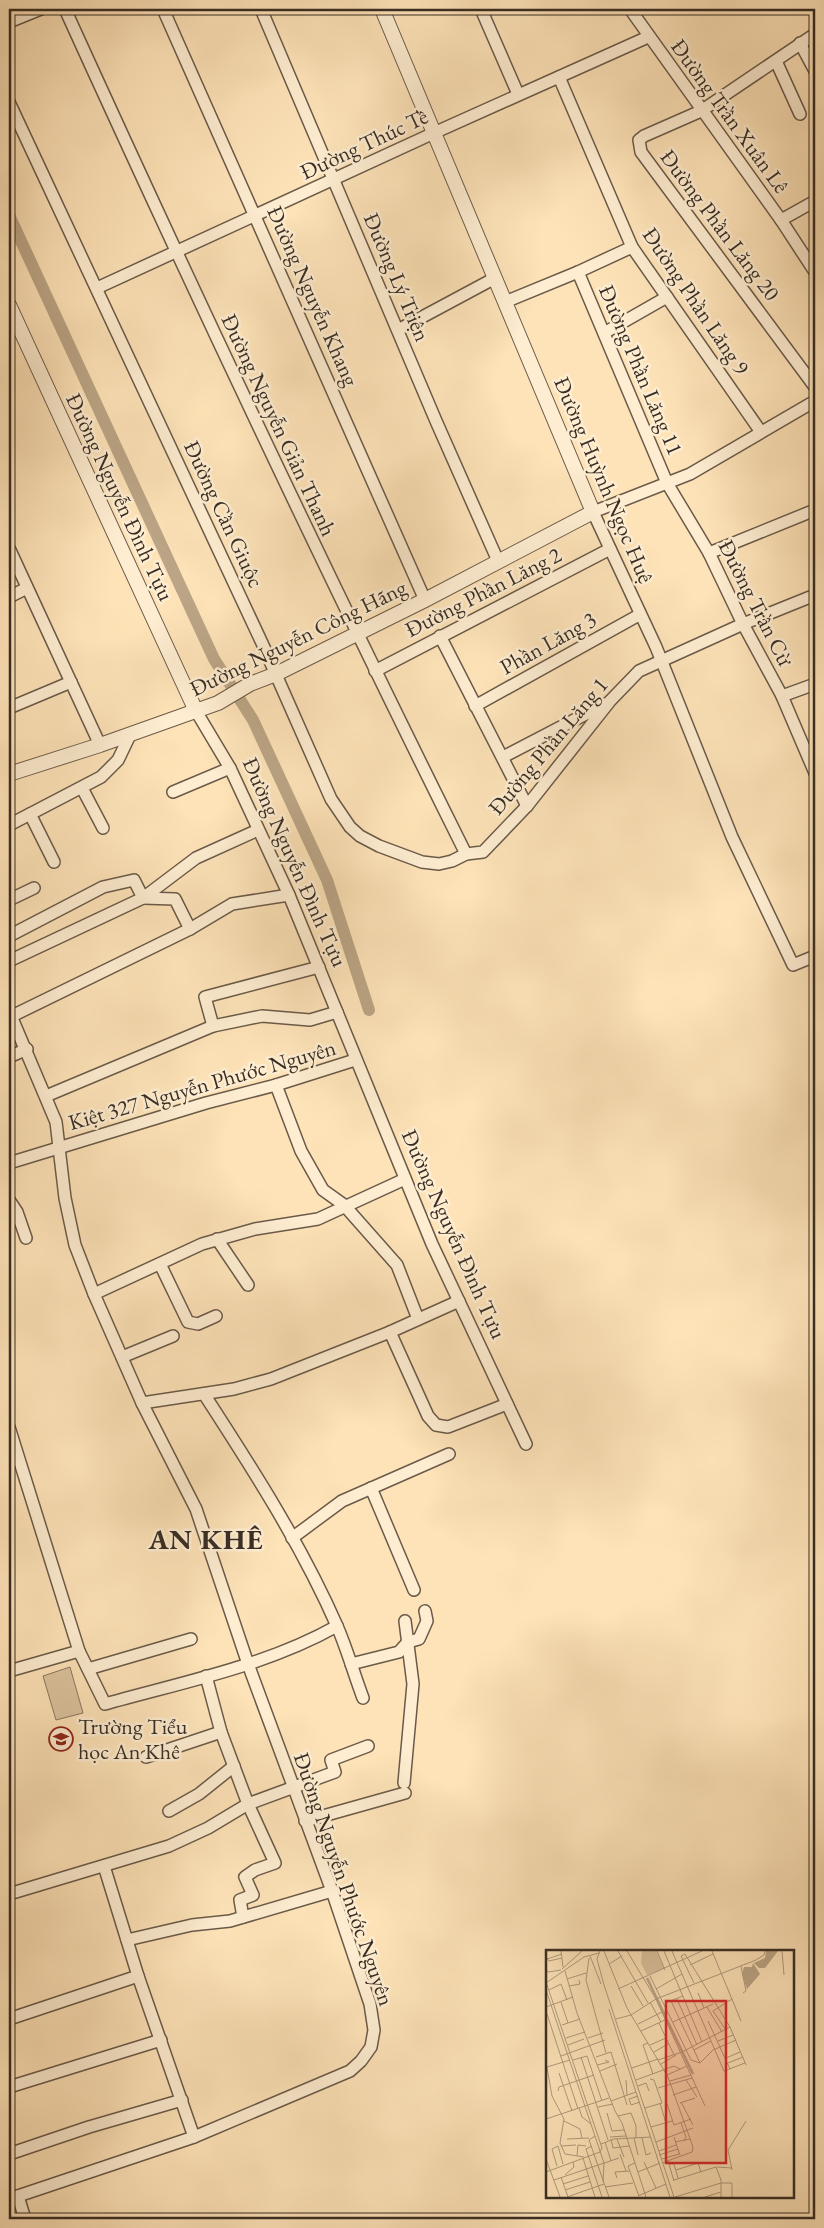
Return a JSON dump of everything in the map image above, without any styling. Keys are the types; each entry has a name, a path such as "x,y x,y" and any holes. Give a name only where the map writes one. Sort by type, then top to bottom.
{"street":[{"path":"9,22 41,9"},
{"name":"Đường Nguyễn Giản Thanh","path":"65,9 176,252 356,634 466,854"},
{"name":"Đường Nguyễn Khang","path":"163,9 425,600"},
{"name":"Đường Lý Triện","path":"261,9 498,561"},
{"name":"Đường Huỳnh Ngọc Huệ","path":"382,9 436,132 593,512 662,663 732,837 793,965 815,956"},
{"path":"481,9 518,94"},
{"name":"Đường Trần Xuân Lê","path":"630,9 648,37 781,220 815,272"},
{"path":"702,111 800,44 815,36"},
{"name":"Đường Thúc Tề","path":"97,288 335,180 518,94 648,37"},
{"path":"800,44 815,71"},
{"path":"776,61 800,114"},
{"name":"Đường Phần Lăng 9","path":"559,77 632,247 761,432"},
{"name":"Đường Cần Giuộc","path":"9,102 276,674 331,799 350,827 378,846 422,862 439,864 452,861 466,854"},
{"name":"Đường Phần Lăng 20","path":"702,111 644,136 639,140 641,152 815,387"},
{"path":"781,220 815,201"},
{"path":"505,302 632,247"},
{"name":"Đường Phần Lăng 11","path":"578,272 667,483"},
{"path":"398,330 495,278"},
{"path":"604,333 667,297"},
{"name":"Đường Nguyễn Đình Tựu","path":"9,305 196,711 230,768 289,895 405,1179 459,1301 526,1444"},
{"path":"593,512 690,474 815,401"},
{"name":"Đường Trần Cừ","path":"667,483 709,553 743,624 782,696 815,773"},
{"path":"709,553 815,510"},
{"name":"Đường Nguyễn Công Hãng","path":"9,774 130,735 218,703 250,684 276,674 425,600 593,512"},
{"path":"9,548 100,745"},
{"name":"Đường Phần Lăng 2","path":"374,671 610,549"},
{"path":"9,597 27,588"},
{"name":"Đường Phần Lăng 1","path":"466,854 483,852 527,806 610,701 639,672 743,624 815,595"},
{"name":"Phần Lăng 3","path":"475,706 639,615"},
{"path":"440,636 527,806"},
{"path":"9,708 72,682"},
{"path":"782,696 815,684"},
{"path":"503,757 610,701"},
{"path":"9,825 82,788 111,769 126,747 130,735"},
{"path":"173,792 230,768"},
{"path":"82,788 104,828"},
{"path":"30,814 54,862"},
{"path":"9,960 143,898 196,858 258,830"},
{"path":"9,936 103,887 134,880 143,898"},
{"path":"9,900 34,888"},
{"path":"10,1013 190,929 232,904 289,895"},
{"path":"143,898 175,899 190,929"},
{"path":"213,1026 205,997 319,967"},
{"path":"46,1096 213,1026 262,1016 310,1020 337,1012"},
{"name":"Đường Nguyễn Phước Nguyên","path":"10,1013 27,1049 56,1122 65,1198 76,1245 94,1294 142,1402 196,1509 292,1788 332,1891 370,2004 374,2030 372,2047 362,2061 350,2071 194,2137 13,2198"},
{"path":"9,1057 27,1049"},
{"name":"Kiệt 327 Nguyễn Phước Nguyên","path":"9,1163 356,1060"},
{"path":"276,1085 301,1151 323,1190 344,1205 396,1265 418,1319"},
{"path":"94,1294 202,1244 255,1228 318,1219 344,1205 405,1179"},
{"path":"9,1200 17,1212 26,1238"},
{"path":"217,1239 248,1285"},
{"path":"160,1264 188,1322 198,1324 216,1316"},
{"path":"142,1402 204,1394 270,1379 390,1332 459,1301"},
{"path":"390,1332 428,1416 436,1425 448,1427 507,1404"},
{"path":"122,1357 173,1336"},
{"path":"204,1394 262,1484 292,1538 337,1626 363,1698"},
{"path":"10,1429 79,1651 106,1704 248,1664 310,1642 337,1626"},
{"path":"292,1538 342,1501 450,1454"},
{"path":"371,1488 414,1590"},
{"path":"351,1664 399,1652 408,1642 419,1639 427,1621 425,1611"},
{"path":"305,1821 405,1788 414,1684 405,1621"},
{"path":"88,1669 191,1639"},
{"path":"9,1671 79,1651"},
{"path":"206,1676 221,1732 248,1804 275,1863 255,1870 245,1877 253,1895 240,1900 243,1917"},
{"path":"146,1757 221,1732"},
{"path":"9,1894 169,1846 208,1828 248,1804 335,1772 331,1760 368,1746"},
{"path":"169,1811 199,1794 234,1766"},
{"path":"104,1866 138,1976 194,2137"},
{"path":"127,1940 192,1925 210,1924 243,1917 332,1891"},
{"path":"9,2019 138,1976"},
{"path":"9,2087 161,2040"},
{"path":"9,2154 89,2127 182,2100"},
{"path":"13,2198 25,2219"}],"shaded area":[{"path":"70,1667 83,1713 56,1720 43,1676"}],"waterway":[{"path":"9,215 214,659 253,720 327,880 369,1010"}],"place":[{"name":"Trường Tiểu học An Khê","path":"61,1739"}],"district":[{"name":"AN KHÊ","path":"206,1539"}]}
